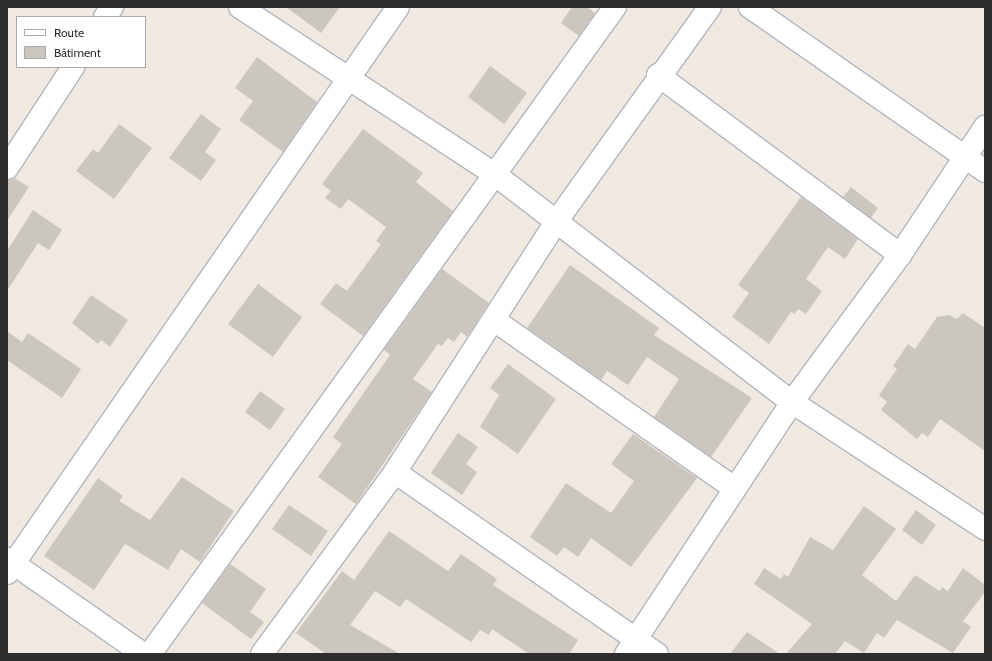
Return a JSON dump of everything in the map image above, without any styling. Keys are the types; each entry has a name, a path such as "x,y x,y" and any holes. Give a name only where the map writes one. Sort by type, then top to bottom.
{"street":[{"path":"106,16 112,7"},
{"path":"240,7 496,176 792,402 985,528"},
{"path":"143,654 9,565 398,7"},
{"path":"150,654 496,176 615,7"},
{"path":"262,654 395,472 556,222 658,75 710,7"},
{"path":"750,7 985,171"},
{"path":"7,168 72,68"},
{"path":"658,75 900,255"},
{"path":"631,646 792,402 900,255 985,127"},
{"path":"494,320 736,489"},
{"path":"395,472 631,646 657,654"}],"building":[{"path":"286,7 340,7 321,33"},
{"path":"572,7 587,7 595,13 579,36 561,23"},
{"path":"257,57 317,102 283,152 239,120 253,101 235,88"},
{"path":"490,66 527,93 504,124 468,97"},
{"path":"201,114 221,129 205,152 216,160 201,181 169,158"},
{"path":"119,124 152,148 114,199 76,171 93,149 98,153"},
{"path":"363,129 423,173 416,182 453,211 363,336 320,304 336,283 347,291 381,244 376,241 386,227 348,199 341,209 325,198 331,191 322,184"},
{"path":"14,178 29,187 7,221 7,180"},
{"path":"851,187 878,208 871,218 843,197"},
{"path":"801,197 858,239 845,259 828,247 806,279 822,291 806,314 798,309 795,314 791,312 769,344 732,317 749,293 738,285"},
{"path":"33,210 62,230 49,250 38,243 7,291 7,251"},
{"path":"570,265 659,328 654,335 752,398 711,457 654,417 679,379 647,357 628,385 607,371 601,380 527,328"},
{"path":"442,269 489,303 467,337 461,332 454,342 448,338 442,346 438,344 413,379 432,392 356,504 318,477 342,444 333,437 390,355 384,350"},
{"path":"258,284 302,317 273,357 228,324"},
{"path":"91,295 128,320 110,347 101,340 98,344 72,323"},
{"path":"963,313 985,328 985,451 940,419 928,437 922,433 917,439 881,410 887,402 879,395 897,369 893,366 908,344 915,349 937,317 949,315 957,319"},
{"path":"7,331 22,342 28,333 81,369 62,398 7,360"},
{"path":"508,364 556,399 518,454 480,427 499,395 490,388"},
{"path":"260,391 285,409 270,430 245,412"},
{"path":"458,433 478,447 466,464 477,472 462,495 431,473"},
{"path":"633,434 697,478 631,567 591,538 578,557 564,547 557,556 530,537 566,483 611,513 634,481 611,464"},
{"path":"182,477 234,511 200,562 181,549 168,570 125,544 94,590 44,556 98,478 123,496 119,501 150,520"},
{"path":"289,505 328,531 311,556 272,529"},
{"path":"864,506 896,529 862,575 896,601 915,575 940,591 942,587 948,591 963,568 985,585 985,592 963,621 971,627 953,653 897,620 884,638 877,633 864,653 845,641 835,654 786,654 812,624 754,584 764,568 781,579 784,574 788,577 810,537 833,550"},
{"path":"916,510 936,525 922,545 902,530"},
{"path":"389,531 448,571 461,554 497,579 493,585 578,640 569,654 529,654 492,629 489,635 480,630 471,642 406,599 400,607 375,591 350,625 400,654 326,654 296,633 342,571 354,580"},
{"path":"230,564 266,589 250,612 264,622 251,639 202,603"},
{"path":"747,632 780,654 730,654"}]}
